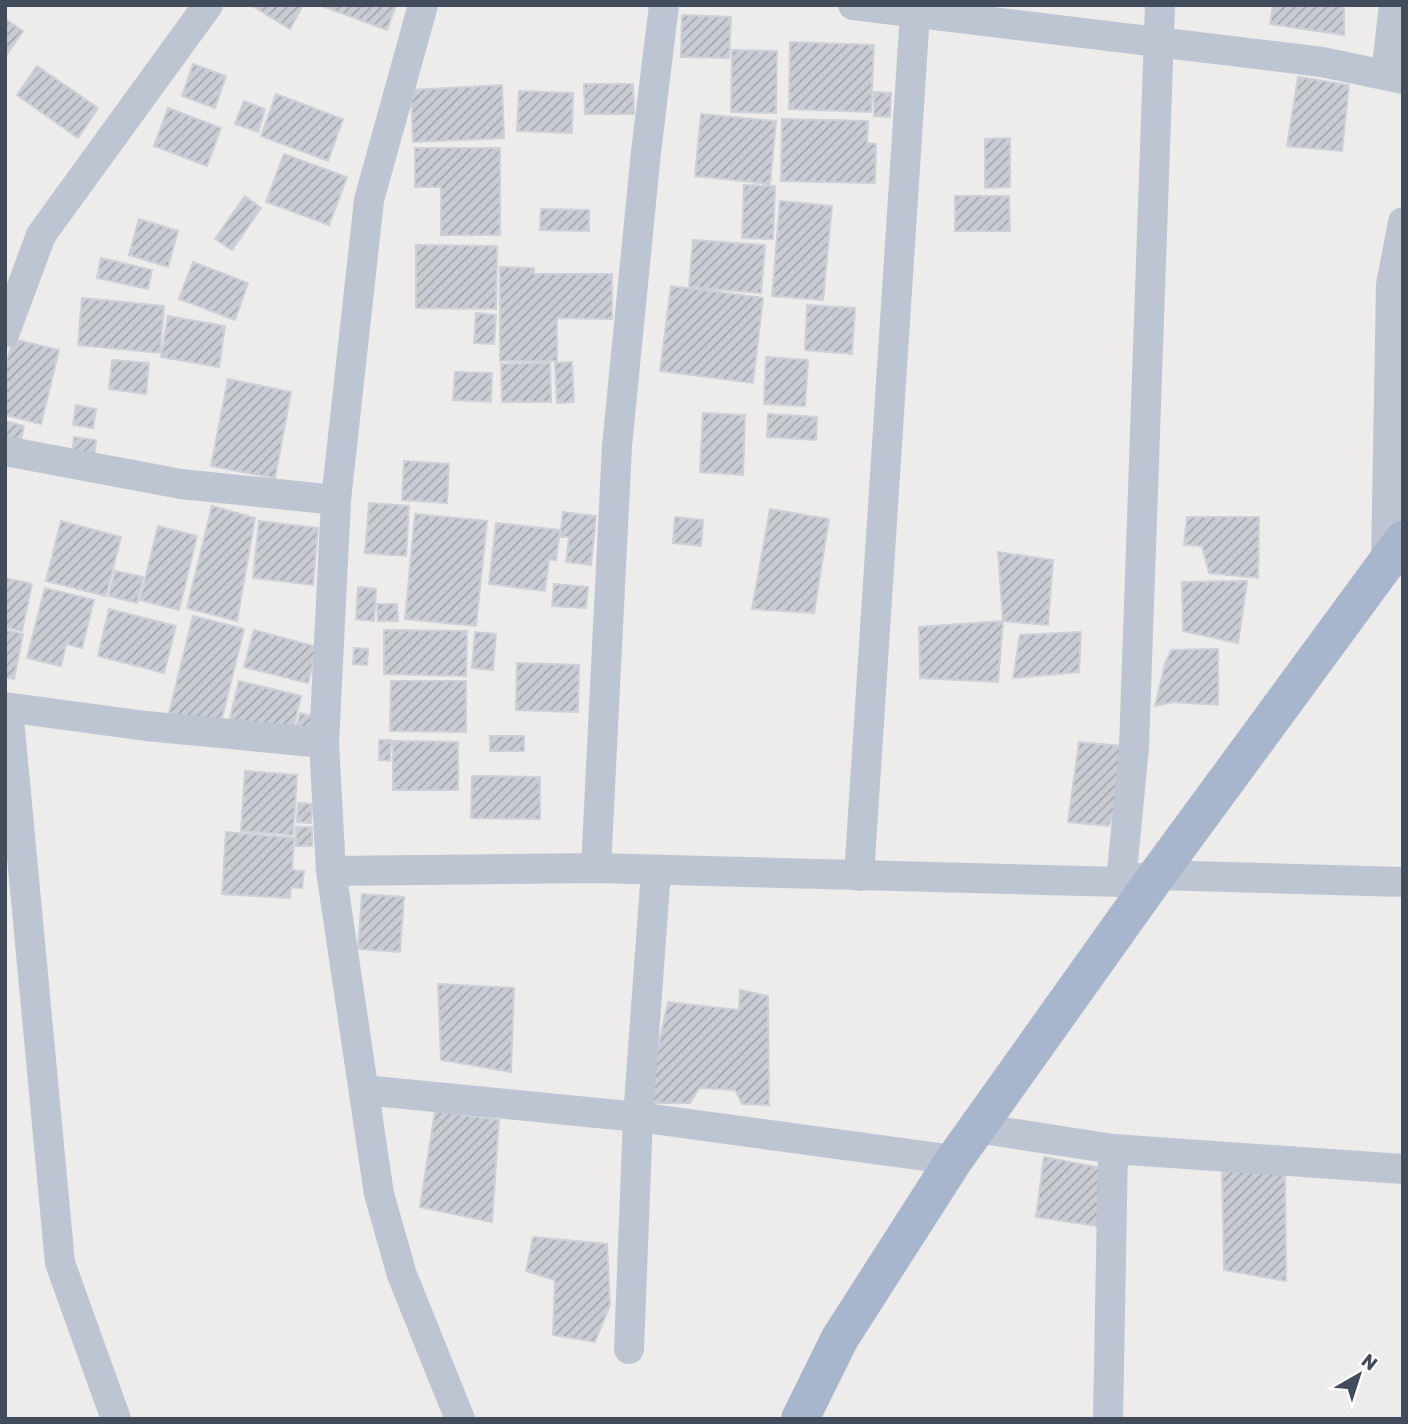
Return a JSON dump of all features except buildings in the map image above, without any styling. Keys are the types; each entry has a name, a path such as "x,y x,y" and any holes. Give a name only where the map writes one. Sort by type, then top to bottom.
{"main road":[{"path":"800,1419 839,1338 1139,879 1394,551"}],"street":[{"path":"5,332 41,235 208,5"},
{"path":"423,5 369,200 336,500 324,743 331,871 379,1194 402,1276 460,1419"},
{"path":"596,868 617,446 646,152 664,5"},
{"path":"853,5 916,9 1322,62 1395,77 1394,5"},
{"path":"1139,879 1134,747 1160,5"},
{"path":"859,876 916,9"},
{"path":"1394,551 1391,285 1403,222"},
{"path":"5,451 181,484 336,500"},
{"path":"116,1419 60,1263 7,708 146,726 324,743"},
{"path":"331,871 596,868 859,876 1403,882"},
{"path":"629,1349 638,1117 656,871"},
{"path":"364,1090 638,1117 954,1160"},
{"path":"977,1128 1114,1149 1403,1169"},
{"path":"1108,1419 1114,1149"}]}
